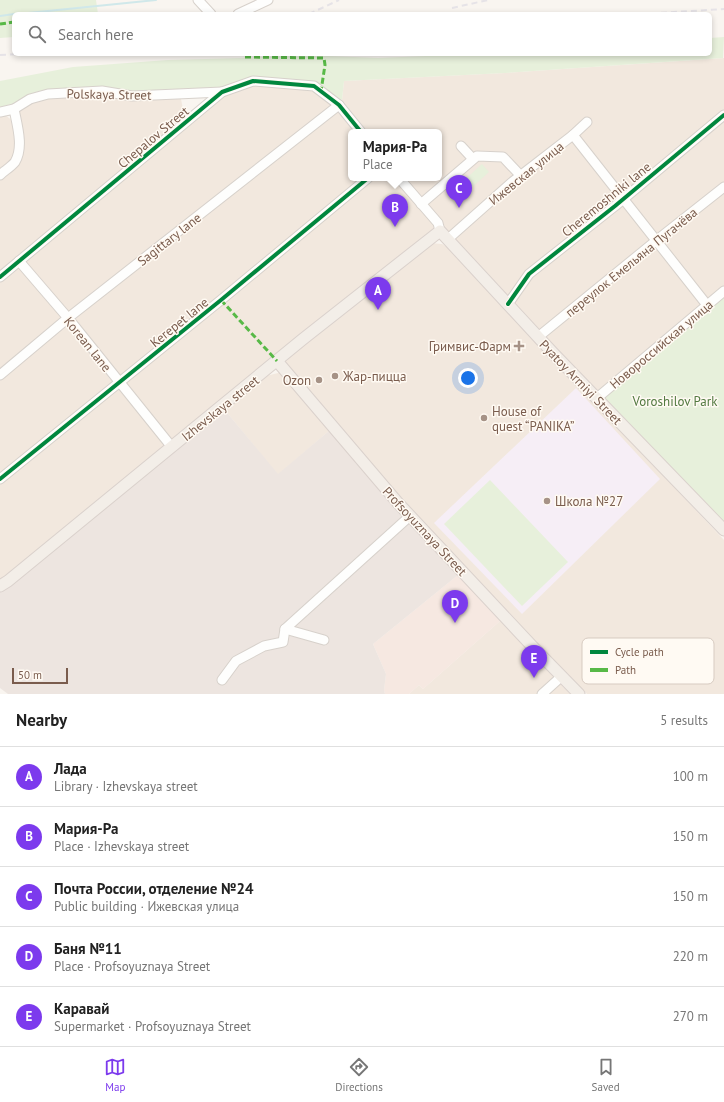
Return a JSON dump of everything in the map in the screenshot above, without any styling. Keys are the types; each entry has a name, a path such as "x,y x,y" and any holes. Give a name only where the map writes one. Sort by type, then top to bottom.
{"main road":[{"name":"Pyatoy Armiyi Street","path":"440,231 538,337 724,530"},
{"name":"Izhevskaya street","path":"0,586 171,446 440,231"},
{"name":"Profsoyuznaya Street","path":"278,361 410,516 579,694"}],"street":[{"path":"198,0 210,12"},
{"path":"242,12 268,0"},
{"name":"Chepalov Street","path":"0,277 222,92 254,81 314,86 339,105 359,129"},
{"name":"Polskaya Street","path":"0,112 14,109 30,100 48,94 102,91 132,96 222,92"},
{"name":"Sagittary lane","path":"0,375 68,318 339,105"},
{"path":"0,174 14,162 19,150 19,140 14,109"},
{"name":"Cheremoshniki lane","path":"508,304 529,274 623,199 724,115"},
{"name":"Ижевская улица","path":"448,239 587,122"},
{"path":"573,135 707,305"},
{"path":"461,146 473,159"},
{"path":"421,204 477,156 503,157 521,176"},
{"name":"Kerepet lane","path":"0,479 364,181"},
{"path":"402,181 438,223 440,231"},
{"name":"переулок Емельяна Пугачёва","path":"538,337 724,187"},
{"name":"Korean lane","path":"20,261 171,446"},
{"name":"Новороссийская улица","path":"597,398 724,291"},
{"path":"222,680 236,661 264,646 283,642 285,629 410,516"},
{"path":"285,629 324,640"},
{"path":"542,694 562,676"}],"shaded area":[{"path":"724,58 724,111 623,193 574,132 451,235 407,181 442,181 442,129 366,129 342,100 344,81 505,73"},
{"path":"254,85 314,91 333,106 68,313 25,262 223,95"},
{"path":"108,94 124,100 181,99 185,119 0,272 0,179 15,166 17,111 30,103 46,97"},
{"path":"337,109 353,129 348,129 348,181 360,181 120,377 73,320"},
{"path":"5,115 13,121 15,150 11,162 0,171 0,116"},
{"path":"724,119 724,184 656,236 626,200"},
{"path":"572,139 619,197 529,271 508,300 454,238 513,185"},
{"path":"371,181 397,181 436,228 173,441 124,383"},
{"path":"724,191 724,286 706,301 661,242"},
{"path":"623,204 653,239 539,332 512,303 531,275"},
{"path":"430,243 442,244 448,248 724,540 724,694 587,694 423,524 283,362"},
{"path":"657,243 703,304 597,393 544,337"},
{"path":"18,267 63,318 0,370 0,282"},
{"path":"67,324 113,383 0,476 0,379"},
{"path":"282,372 330,430 278,475 224,409 266,376"},
{"path":"117,387 166,446 0,581 0,484"},
{"name":"Школа №27","path":"576,388 660,479 522,614 434,523"},
{"path":"224,409 278,474 330,430 395,506 458,575 373,644 386,674 385,694 8,694 0,688 0,590"},
{"path":"458,575 500,621 423,689 419,685 409,694 385,694 386,674 373,644"},
{"path":"500,621 570,694 409,694 419,685 423,689"}],"green space":[{"path":"0,0 96,0 98,12 12,12 12,37 0,38"},
{"path":"724,37 723,58 505,73 344,81 342,100 316,83 253,77 221,87 133,91 101,88 28,96 12,104 0,107 0,81 73,67 168,60 283,56 378,58 426,56 712,56 712,38"},
{"path":"482,164 489,172 456,202 449,194"},
{"name":"Voroshilov Park","path":"724,295 724,524 602,398"},
{"path":"490,480 568,562 522,606 444,524"}],"waterway":[{"path":"38,12 156,0"},
{"path":"0,16 12,14"}],"railway":[{"path":"313,12 339,0"},
{"path":"452,8 488,0"},
{"path":"674,12 724,9"},
{"path":"0,55 12,54"}],"marked path":[{"path":"0,24 12,22"},
{"path":"245,57 324,58 325,65 321,91"},
{"path":"221,300 277,361"}],"cycle path":[{"path":"0,277 222,92 253,81 314,86 339,105 359,129"},
{"path":"508,304 529,274 615,206 724,115"},
{"path":"0,479 221,300 364,181"}],"place":[{"name":"Почта России, отделение №24","path":"459,208"},
{"name":"Мария-Ра","path":"395,227"},
{"name":"Лада","path":"378,310"},
{"name":"Гримвис-Фарм","path":"519,346"},
{"name":"Жар-пицца","path":"335,376"},
{"name":"Ozon","path":"319,380"},
{"name":"House of quest “PANIKA”","path":"484,418"},
{"name":"Школа №27","path":"547,501"},
{"name":"Баня №11","path":"455,623"},
{"name":"Каравай","path":"534,678"}]}
